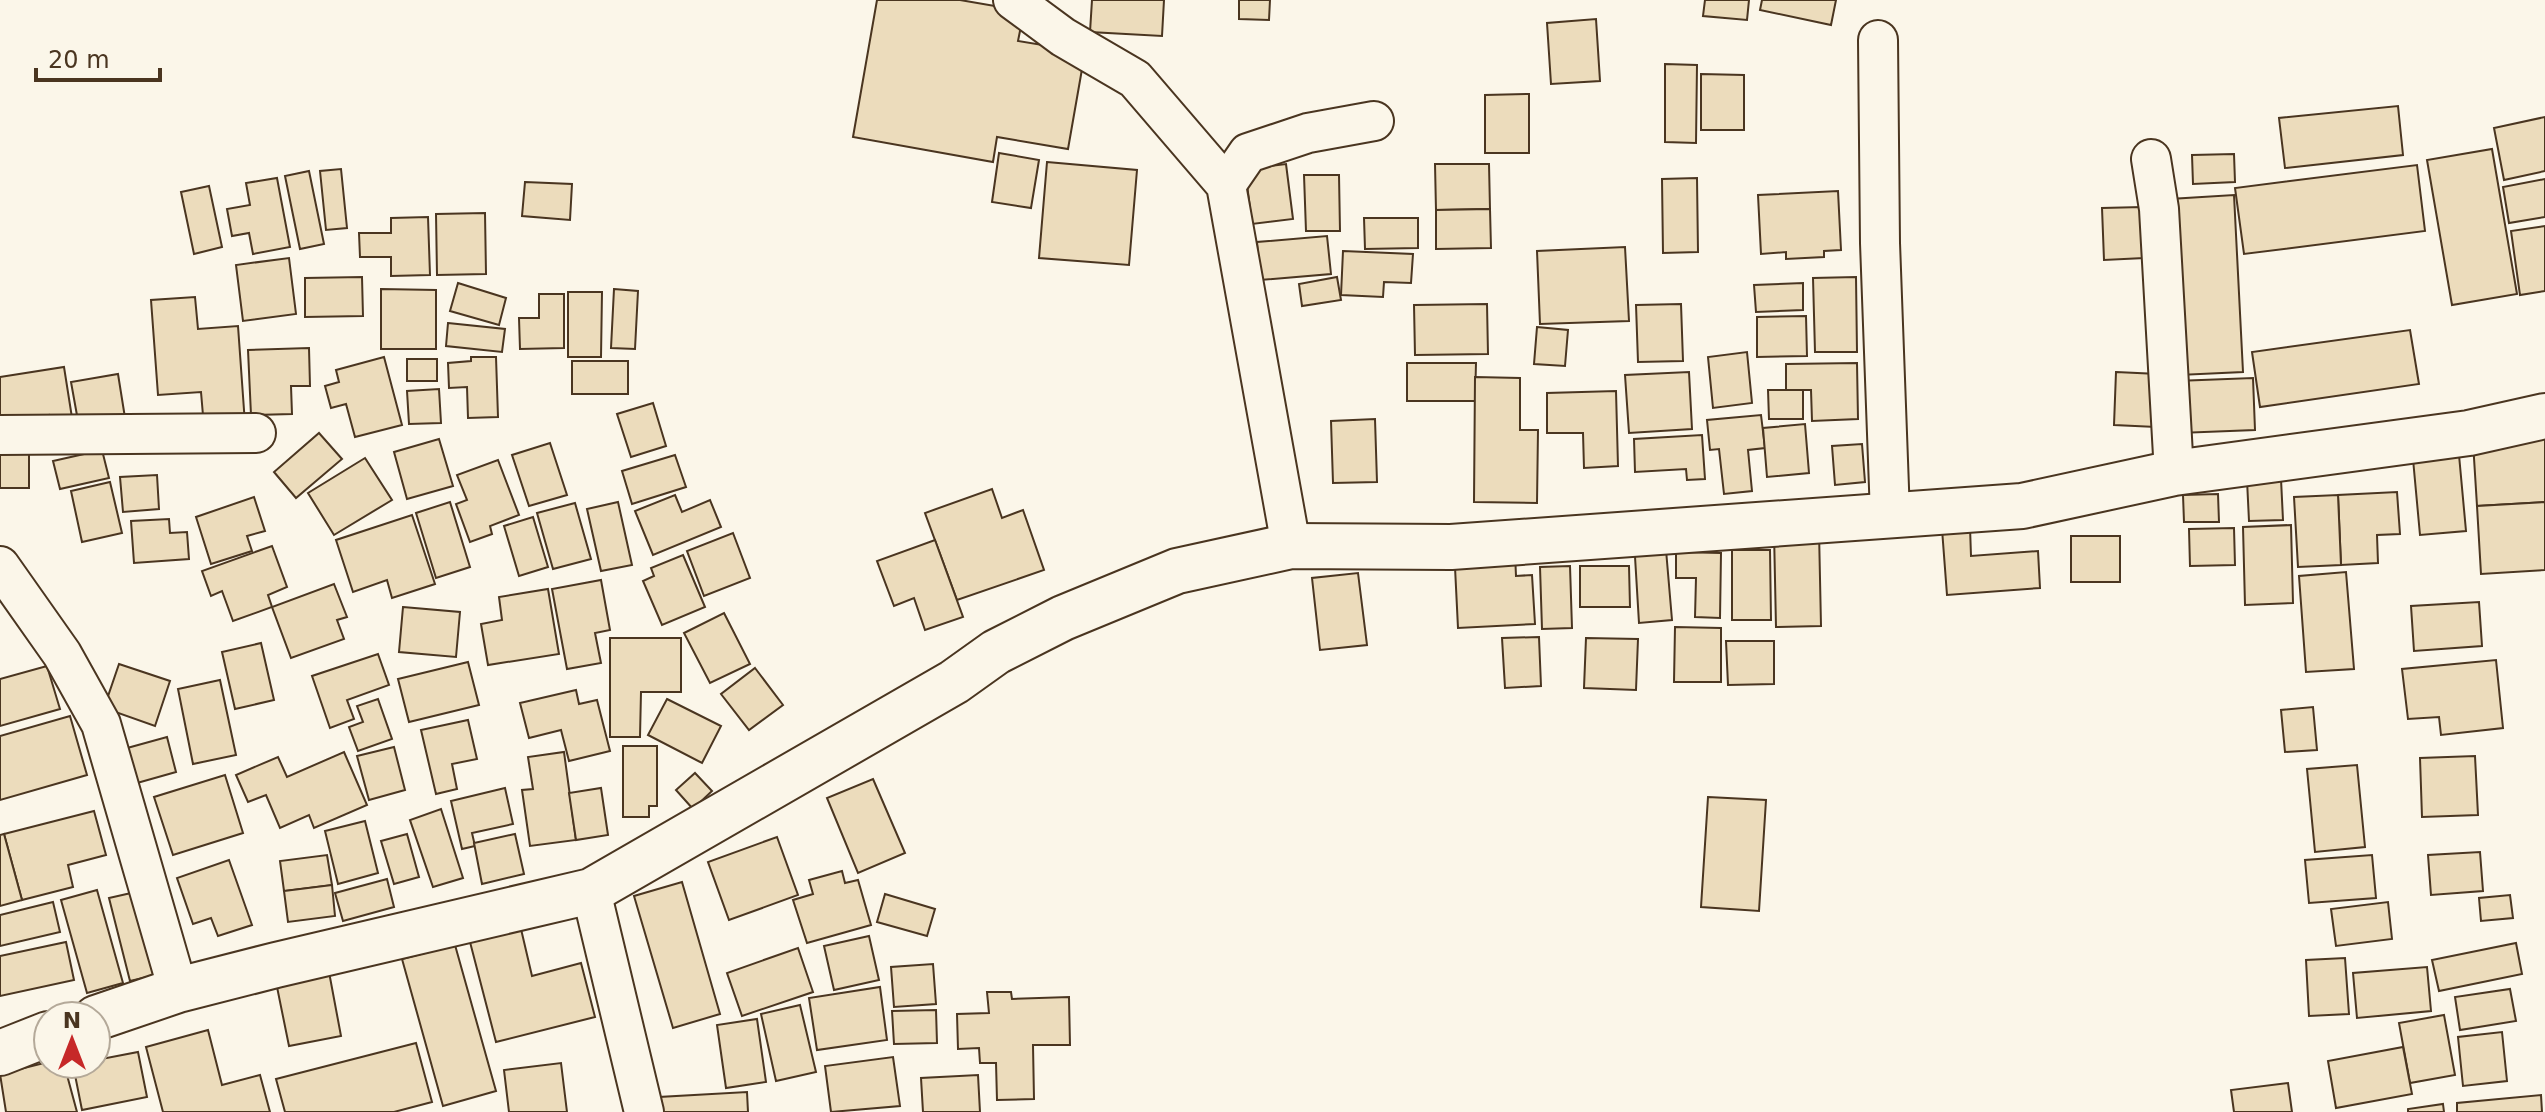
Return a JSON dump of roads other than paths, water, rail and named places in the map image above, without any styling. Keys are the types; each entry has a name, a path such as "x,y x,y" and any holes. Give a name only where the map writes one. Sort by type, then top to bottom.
{"street":[{"path":"1013,0 1063,37 1135,79 1226,185 1291,546"},
{"path":"1878,40 1880,243 1890,515"},
{"path":"1226,185 1248,153 1308,133 1374,121"},
{"path":"2151,159 2159,209 2174,473"},
{"path":"112,1013 178,990 591,891 954,682 996,652 1177,571 1291,546 1451,547 2022,506 2174,473 2469,433 2545,416"},
{"path":"0,435 256,433"},
{"path":"0,566 62,654 101,724 178,990"},
{"path":"591,891 644,1112"},
{"path":"0,1053 32,1040"}]}
